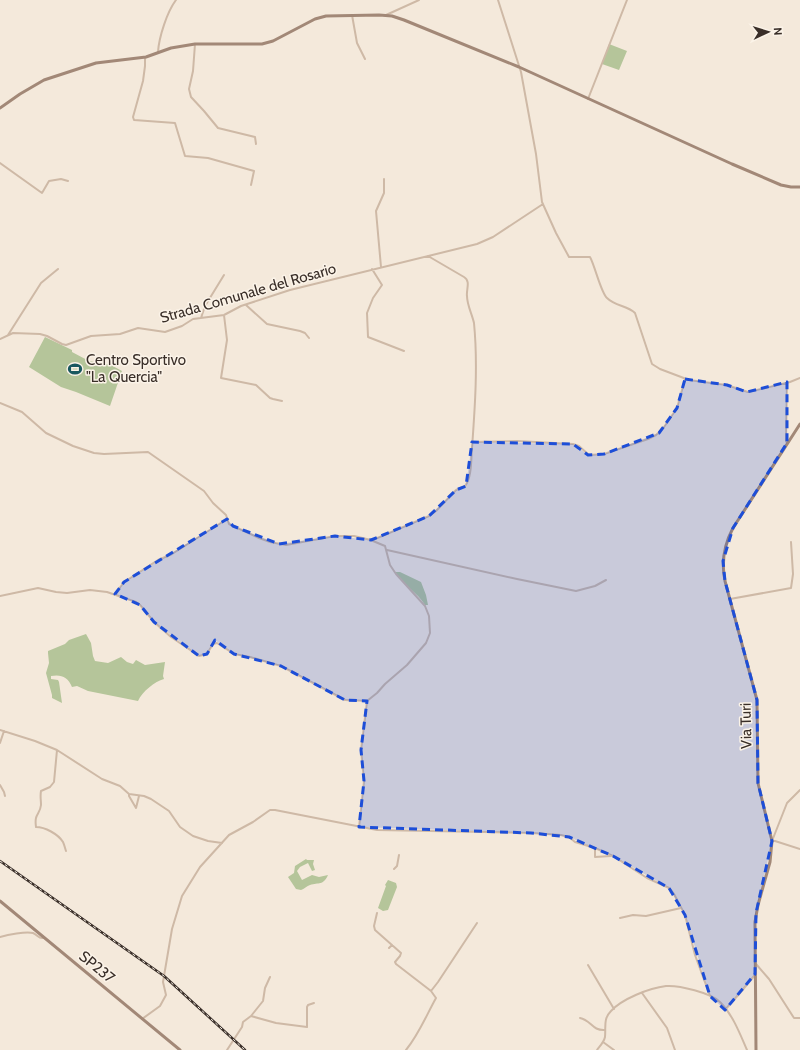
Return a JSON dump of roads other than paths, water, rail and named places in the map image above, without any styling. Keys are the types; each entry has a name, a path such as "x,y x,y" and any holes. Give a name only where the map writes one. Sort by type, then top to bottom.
{"main road":[{"path":"0,108 44,80 96,63 145,57 158,52 195,44 262,44 273,41 321,17 385,15 404,20 519,67 611,110 776,183 791,187 800,187"},
{"name":"Via Turi","path":"756,1050 756,913 770,862 772,841 758,782 758,700 725,581 723,566 724,551 735,524 800,424"},
{"name":"SP237","path":"0,901 180,1050"}],"street":[{"path":"158,52 165,25 176,0"},
{"path":"385,15 419,0"},
{"path":"498,0 519,67 536,154 541,195 544,204 569,257 590,257 606,297 635,313 652,364 660,369 685,379 727,385 748,392 800,378"},
{"path":"588,99 627,0"},
{"path":"352,16 357,42 365,59"},
{"path":"195,44 189,86 189,93 191,97 218,128 255,137 256,144"},
{"path":"145,57 145,69 133,117 134,120 175,123 185,156 208,158 254,171 251,185"},
{"path":"0,163 42,193 49,181 60,178 68,181"},
{"path":"381,267 376,211 384,193 384,179"},
{"name":"Strada Comunale del Rosario","path":"0,339 16,333 43,334 66,345 91,336 120,334 138,328 165,332 182,326 193,319 224,315 246,305 290,290 487,240 544,204"},
{"path":"371,540 429,516 436,511 456,490 465,486 468,481 475,398 475,341 473,318 467,298 468,280 428,256"},
{"path":"8,335 41,283 58,269"},
{"path":"372,269 382,285 373,298 367,313 368,337 404,350"},
{"path":"201,318 205,306 224,275"},
{"path":"246,305 267,324 300,331 305,333 309,338"},
{"path":"224,315 226,323 226,346 221,378 256,385 273,400 282,401"},
{"path":"472,442 520,441 532,443 571,444 579,446 588,455 604,454 648,439 659,433 677,408 685,379"},
{"path":"787,382 786,441 788,443"},
{"path":"0,403 22,412 46,433 72,446 94,453 104,454 148,452 204,491 213,503 226,515 229,524 259,538 286,545 335,536 357,536 385,546 390,565 396,574 426,606 429,616 430,633 426,643 377,694 367,701 345,700 281,666 250,656 234,654 217,643 213,644 206,654 199,656 171,637 154,622 136,602 115,594 90,590 67,593 38,588 0,596"},
{"path":"115,594 124,582 227,519"},
{"path":"730,599 791,588 791,542"},
{"path":"387,550 440,563 576,591 595,586 606,580"},
{"path":"359,827 364,787 361,750 367,701"},
{"path":"0,730 57,750 102,779 120,786 129,794 136,808 139,796"},
{"path":"0,743 4,731"},
{"path":"57,750 54,782 50,787 41,792 41,806 35,819 36,827 52,832 62,841 66,851"},
{"path":"0,785 5,796"},
{"path":"800,790 787,803 772,841 800,849"},
{"path":"129,794 151,799 169,811 180,827 193,836 222,843"},
{"path":"142,1018 160,1006 166,995 163,982 172,929 182,896 200,867 229,835 253,822 270,810 377,830 440,830 561,834 569,837 575,842 595,848 613,856 647,878 669,888 685,915 695,955 710,996"},
{"path":"595,848 595,857 613,856"},
{"path":"394,869 397,866 399,855"},
{"path":"620,918 634,914 646,916 681,908"},
{"path":"377,913 374,926 375,930 401,954 395,962 396,964 431,991 436,998 421,1026 419,1033 406,1050"},
{"path":"431,991 477,923"},
{"path":"0,937 30,933 40,938 44,938"},
{"path":"389,948 392,945"},
{"path":"755,963 769,979 794,1018 800,1018"},
{"path":"588,965 614,1009"},
{"path":"725,1010 756,974"},
{"path":"227,1050 242,1027 243,1022 251,1016 263,1001 265,988 270,977"},
{"path":"597,1050 603,1042 606,1017 622,1002 660,987 671,986 697,991 710,996 721,1003 737,1026 747,1050"},
{"path":"642,993 667,1028 676,1050"},
{"path":"251,1016 276,1023 308,1027 307,1007 308,1005 314,1003"},
{"path":"580,1018 585,1019 598,1030 605,1030"},
{"path":"603,1042 614,1050"}],"railway":[{"path":"0,861 164,976 245,1050"}],"place":[{"name":"Centro Sportivo \"La Quercia\"","path":"75,369"}]}
